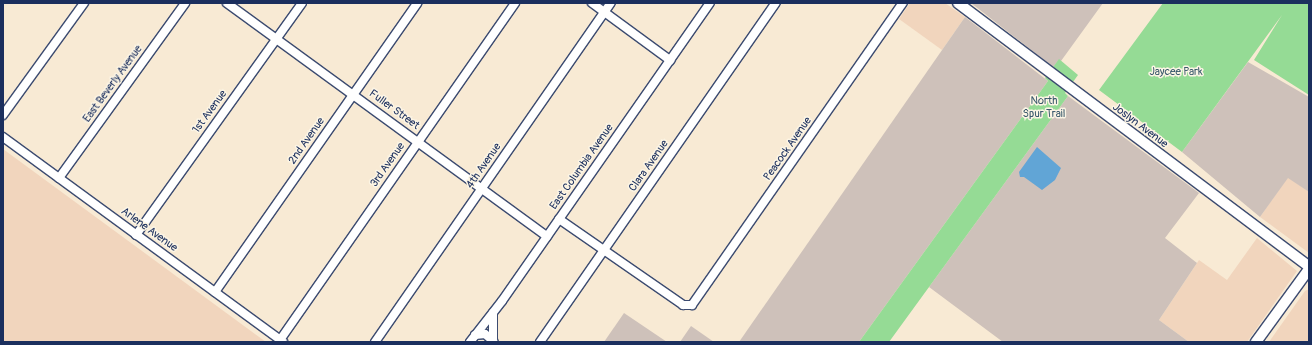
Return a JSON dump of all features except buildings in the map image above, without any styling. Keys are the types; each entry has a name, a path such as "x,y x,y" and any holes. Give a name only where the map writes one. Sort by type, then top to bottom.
{"main road":[{"name":"Joslyn Avenue","path":"958,3 1309,268"},
{"path":"1256,342 1309,268"}],"street":[{"path":"3,115 84,3"},
{"name":"East Beverly Avenue","path":"59,178 185,3"},
{"name":"Fuller Street","path":"227,3 547,236"},
{"name":"1st Avenue","path":"136,235 302,3"},
{"name":"2nd Avenue","path":"215,292 417,3"},
{"name":"3rd Avenue","path":"281,341 515,3"},
{"path":"592,3 670,60"},
{"name":"4th Avenue","path":"375,342 611,3"},
{"name":"East Columbia Avenue","path":"472,339 493,313 710,3"},
{"name":"Clara Avenue","path":"540,342 776,3"},
{"name":"Peacock Avenue","path":"604,250 683,306 689,306 903,3"},
{"name":"Arlene Avenue","path":"3,137 281,341"},
{"path":"559,219 604,250"},
{"path":"493,313 493,341"},
{"path":"472,339 485,334 493,341"}],"shaded area":[{"path":"910,3 945,3 965,17 942,50 899,19"},
{"path":"971,3 1103,3 1061,61 1059,60 1053,67"},
{"path":"965,17 1048,81 859,342 739,342"},
{"path":"1248,62 1309,97 1309,192 1288,178 1260,217 1182,152"},
{"path":"1068,96 1199,193 1165,238 1197,263 1159,320 1189,342 1003,342 929,287"},
{"path":"3,149 266,342 3,342"},
{"path":"1288,177 1309,192 1309,253 1260,217"},
{"path":"1257,238 1297,271 1247,342 1189,342 1159,320 1199,260 1227,280"},
{"path":"1309,289 1309,342 1269,342 1305,291"},
{"path":"624,313 667,342 604,342"},
{"path":"691,326 714,342 680,342"}],"green space":[{"name":"Jaycee Park","path":"1163,3 1309,3 1309,95 1254,60 1282,15 1182,152 1099,90"},
{"name":"North Spur Trail","path":"1059,59 1078,75 1065,93 1068,96 889,342 859,342 1048,81 1045,78"}],"water":[{"path":"1037,147 1061,168 1055,180 1042,190 1024,177 1020,177 1019,172"}]}
